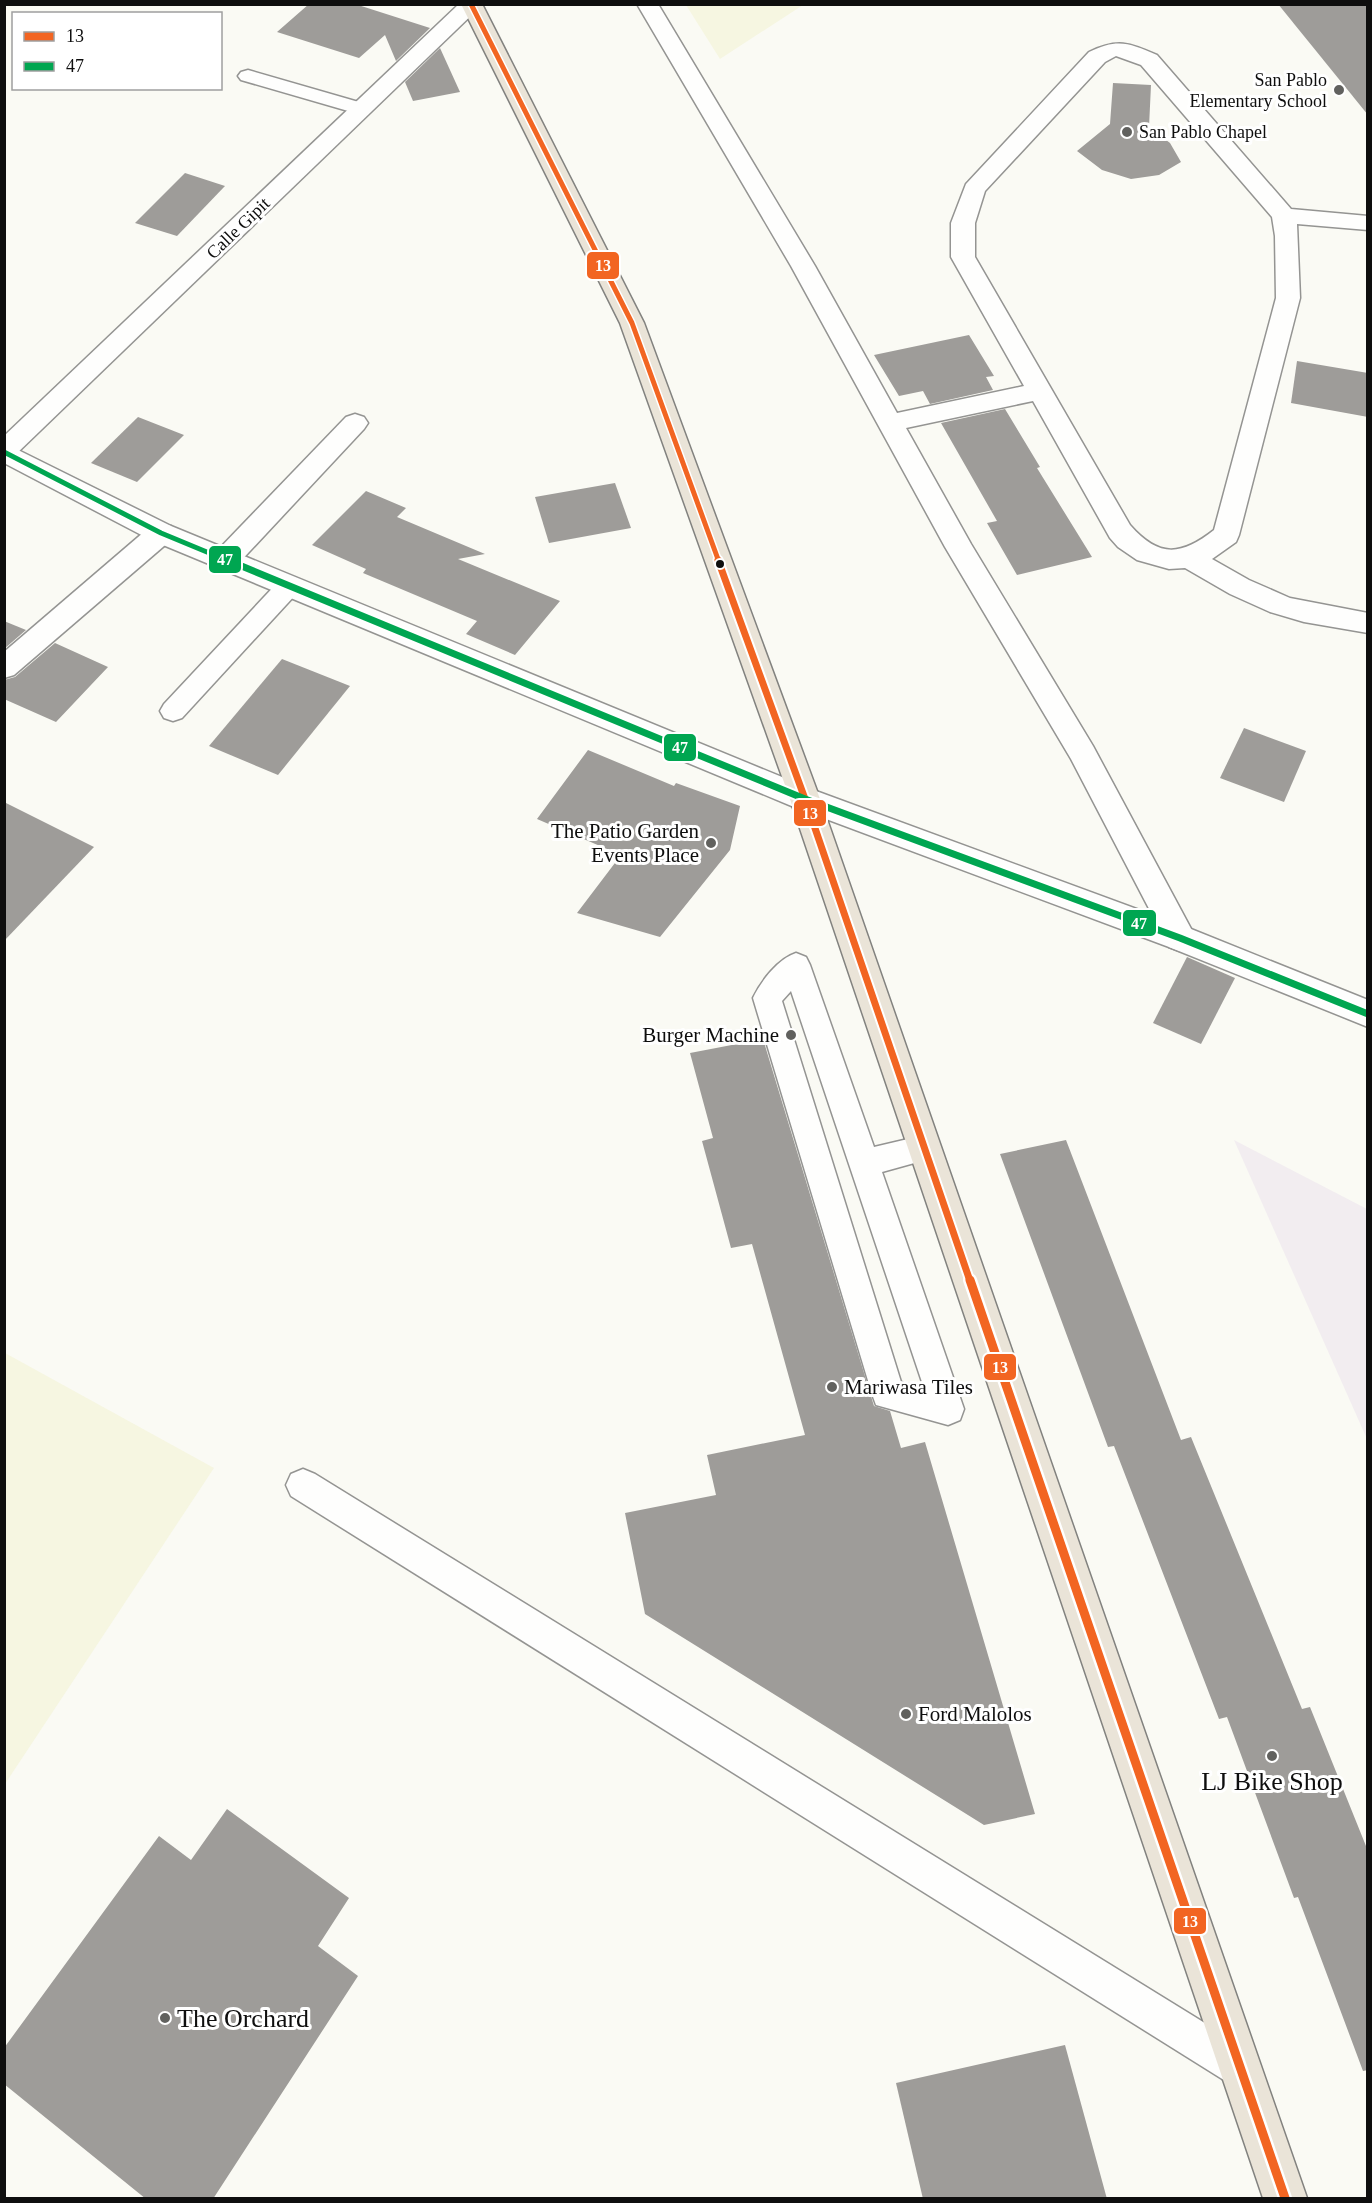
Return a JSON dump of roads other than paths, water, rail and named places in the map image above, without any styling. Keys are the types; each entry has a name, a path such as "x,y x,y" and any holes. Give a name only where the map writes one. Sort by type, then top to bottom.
{"highway":[{"path":"471,5 632,323 805,799 1285,2199"}],"street":[{"path":"647,4 803,266 959,547 1083,754 1180,938"},
{"name":"Calle Gipit","path":"8,458 362,109 471,5"},
{"path":"1113,49 1127,50 1149,60 1284,216 1287,236 1288,298 1226,535 1202,553 1177,561 1152,556 1130,545 1040,391 963,257 963,223 974,189 1097,57 1113,49"},
{"path":"1284,216 1368,223"},
{"path":"890,423 1040,391"},
{"path":"226,559 355,423"},
{"path":"8,458 160,532 805,799 1180,938 1368,1014"},
{"path":"4,668 160,532"},
{"path":"1188,557 1243,591 1286,607 1297,611 1357,619 1368,623"}],"lane":[{"path":"248,76 362,109"},
{"path":"173,711 289,586"},
{"path":"796,965 863,1163 898,1264 948,1409 888,1394 767,998 796,965"},
{"path":"863,1163 925,1148"},
{"path":"303,1485 1241,2068"}],"place":[{"name":"San Pablo Elementary School","path":"1339,90"},
{"name":"San Pablo Chapel","path":"1127,132"},
{"name":"The Patio Garden Events Place","path":"711,843"},
{"name":"Burger Machine","path":"791,1035"},
{"name":"Mariwasa Tiles","path":"832,1387"},
{"name":"Ford Malolos","path":"906,1714"},
{"name":"LJ Bike Shop","path":"1272,1756"},
{"name":"The Orchard","path":"165,2018"}]}
